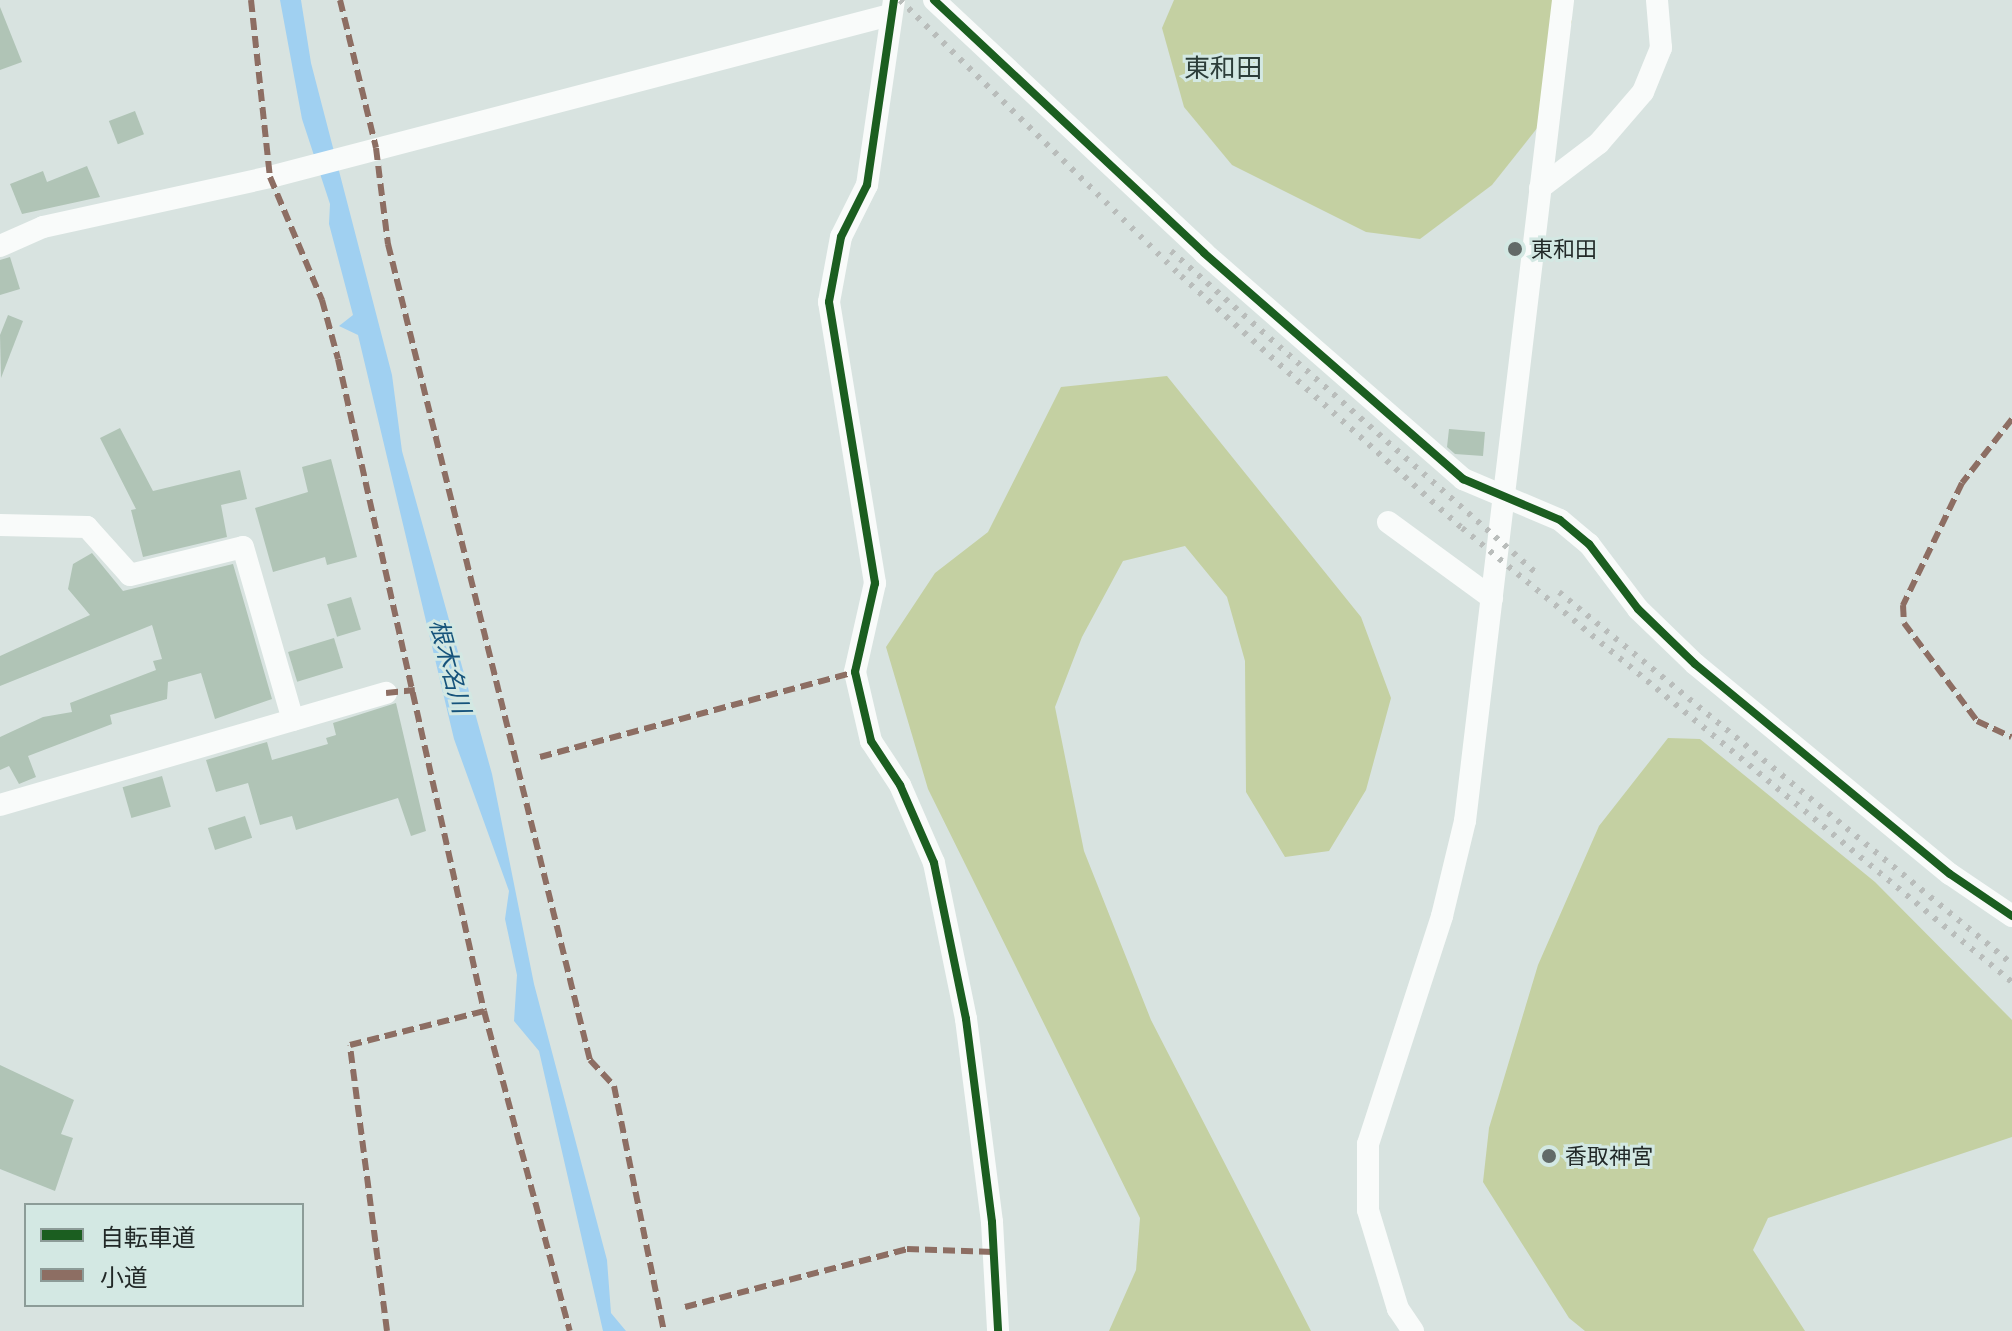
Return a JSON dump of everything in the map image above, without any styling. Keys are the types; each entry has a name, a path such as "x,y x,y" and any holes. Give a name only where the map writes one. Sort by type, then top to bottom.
{"street":[{"path":"934,0 1240,284 1463,479 1560,520 1589,544 1638,609 1695,664 1950,874 2012,916"},
{"path":"1413,1331 1398,1309 1368,1210 1368,1144 1455,867 1492,598 1563,0"},
{"path":"1540,188 1599,143 1643,92 1661,48 1657,0"},
{"path":"0,246 43,227 274,176 892,7 867,185 841,237 829,302 875,583 855,672 871,741 917,819 937,879 966,1019 992,1222 998,1331"},
{"path":"1388,522 1492,598"},
{"path":"0,525 87,527 130,575 243,547 293,720"},
{"path":"0,805 386,693"}],"green space":[{"path":"1174,0 1554,0 1572,21 1538,127 1492,185 1420,239 1366,232 1232,165 1184,107 1162,28"},
{"path":"1167,376 1361,617 1391,698 1366,790 1329,851 1285,857 1246,792 1245,661 1227,597 1185,546 1123,561 1082,637 1055,707 1084,851 1151,1020 1311,1331 1109,1331 1136,1270 1140,1218 928,789 886,647 935,573 988,532 1061,387"},
{"path":"1668,738 1700,739 1875,882 2012,1020 2012,1137 1768,1218 1753,1250 1805,1331 1585,1331 1569,1318 1483,1182 1489,1128 1538,965 1599,826"}],"water":[{"name":"根木名川","path":"280,0 301,0 311,63 392,375 402,451 492,774 534,984 607,1260 611,1313 626,1331 603,1331 539,1051 514,1021 517,975 505,919 509,891 454,739 358,335 339,326 353,315 329,224 330,204 302,119"}],"building":[{"path":"0,7 22,62 0,70"},
{"path":"135,111 144,134 118,144 109,121"},
{"path":"87,166 100,197 22,214 10,184 43,171 47,182"},
{"path":"10,257 20,289 0,295 0,260"},
{"path":"8,315 23,321 1,378 0,335"},
{"path":"120,428 153,491 240,470 247,499 221,505 227,537 143,557 131,510 136,509 100,438"},
{"path":"1449,429 1485,432 1483,456 1455,454 1447,447"},
{"path":"331,459 357,557 327,565 325,557 273,572 255,508 308,492 302,467"},
{"path":"92,553 123,591 233,564 272,699 215,719 201,673 168,682 167,699 110,715 112,724 28,756 36,777 19,784 9,766 0,770 0,737 43,717 72,712 70,703 156,670 153,661 162,659 152,625 0,686 0,656 90,615 68,589 73,564"},
{"path":"351,597 361,630 337,637 327,604"},
{"path":"334,638 343,668 297,682 288,652"},
{"path":"396,703 426,831 411,836 398,798 296,830 292,816 260,825 248,783 216,792 206,760 267,742 272,760 328,744 326,738 336,735 333,723"},
{"path":"162,776 171,807 131,818 123,787"},
{"path":"245,816 252,838 215,850 208,828"},
{"path":"0,1065 74,1100 61,1134 73,1138 55,1191 0,1169"}],"railway":[{"path":"900,0 1181,276 1462,528 2012,982"},
{"path":"1171,251 1537,574"},
{"path":"1559,592 2012,964"}],"marked path":[{"path":"251,0 270,177 322,300 338,359 484,1011 570,1331"},
{"path":"340,0 376,148 388,244 590,1060 614,1086 664,1331"},
{"path":"2012,419 1962,483 1903,605 1904,623 1977,721 2012,737"},
{"path":"540,757 855,672"},
{"path":"386,693 415,690"},
{"path":"387,1331 350,1045 484,1011"},
{"path":"685,1307 907,1249 994,1252"}],"cycle path":[{"path":"894,0 867,185 841,237 829,302 875,583 855,672 871,741 900,785 934,863 966,1019 992,1222 998,1331"},
{"path":"934,0 1204,253 1463,479 1560,520 1589,544 1638,609 1695,664 1950,874 2012,916"}],"place":[{"name":"東和田","path":"1515,249"},
{"name":"香取神宮","path":"1549,1156"}],"district":[{"name":"東和田","path":"1223,68"}]}
